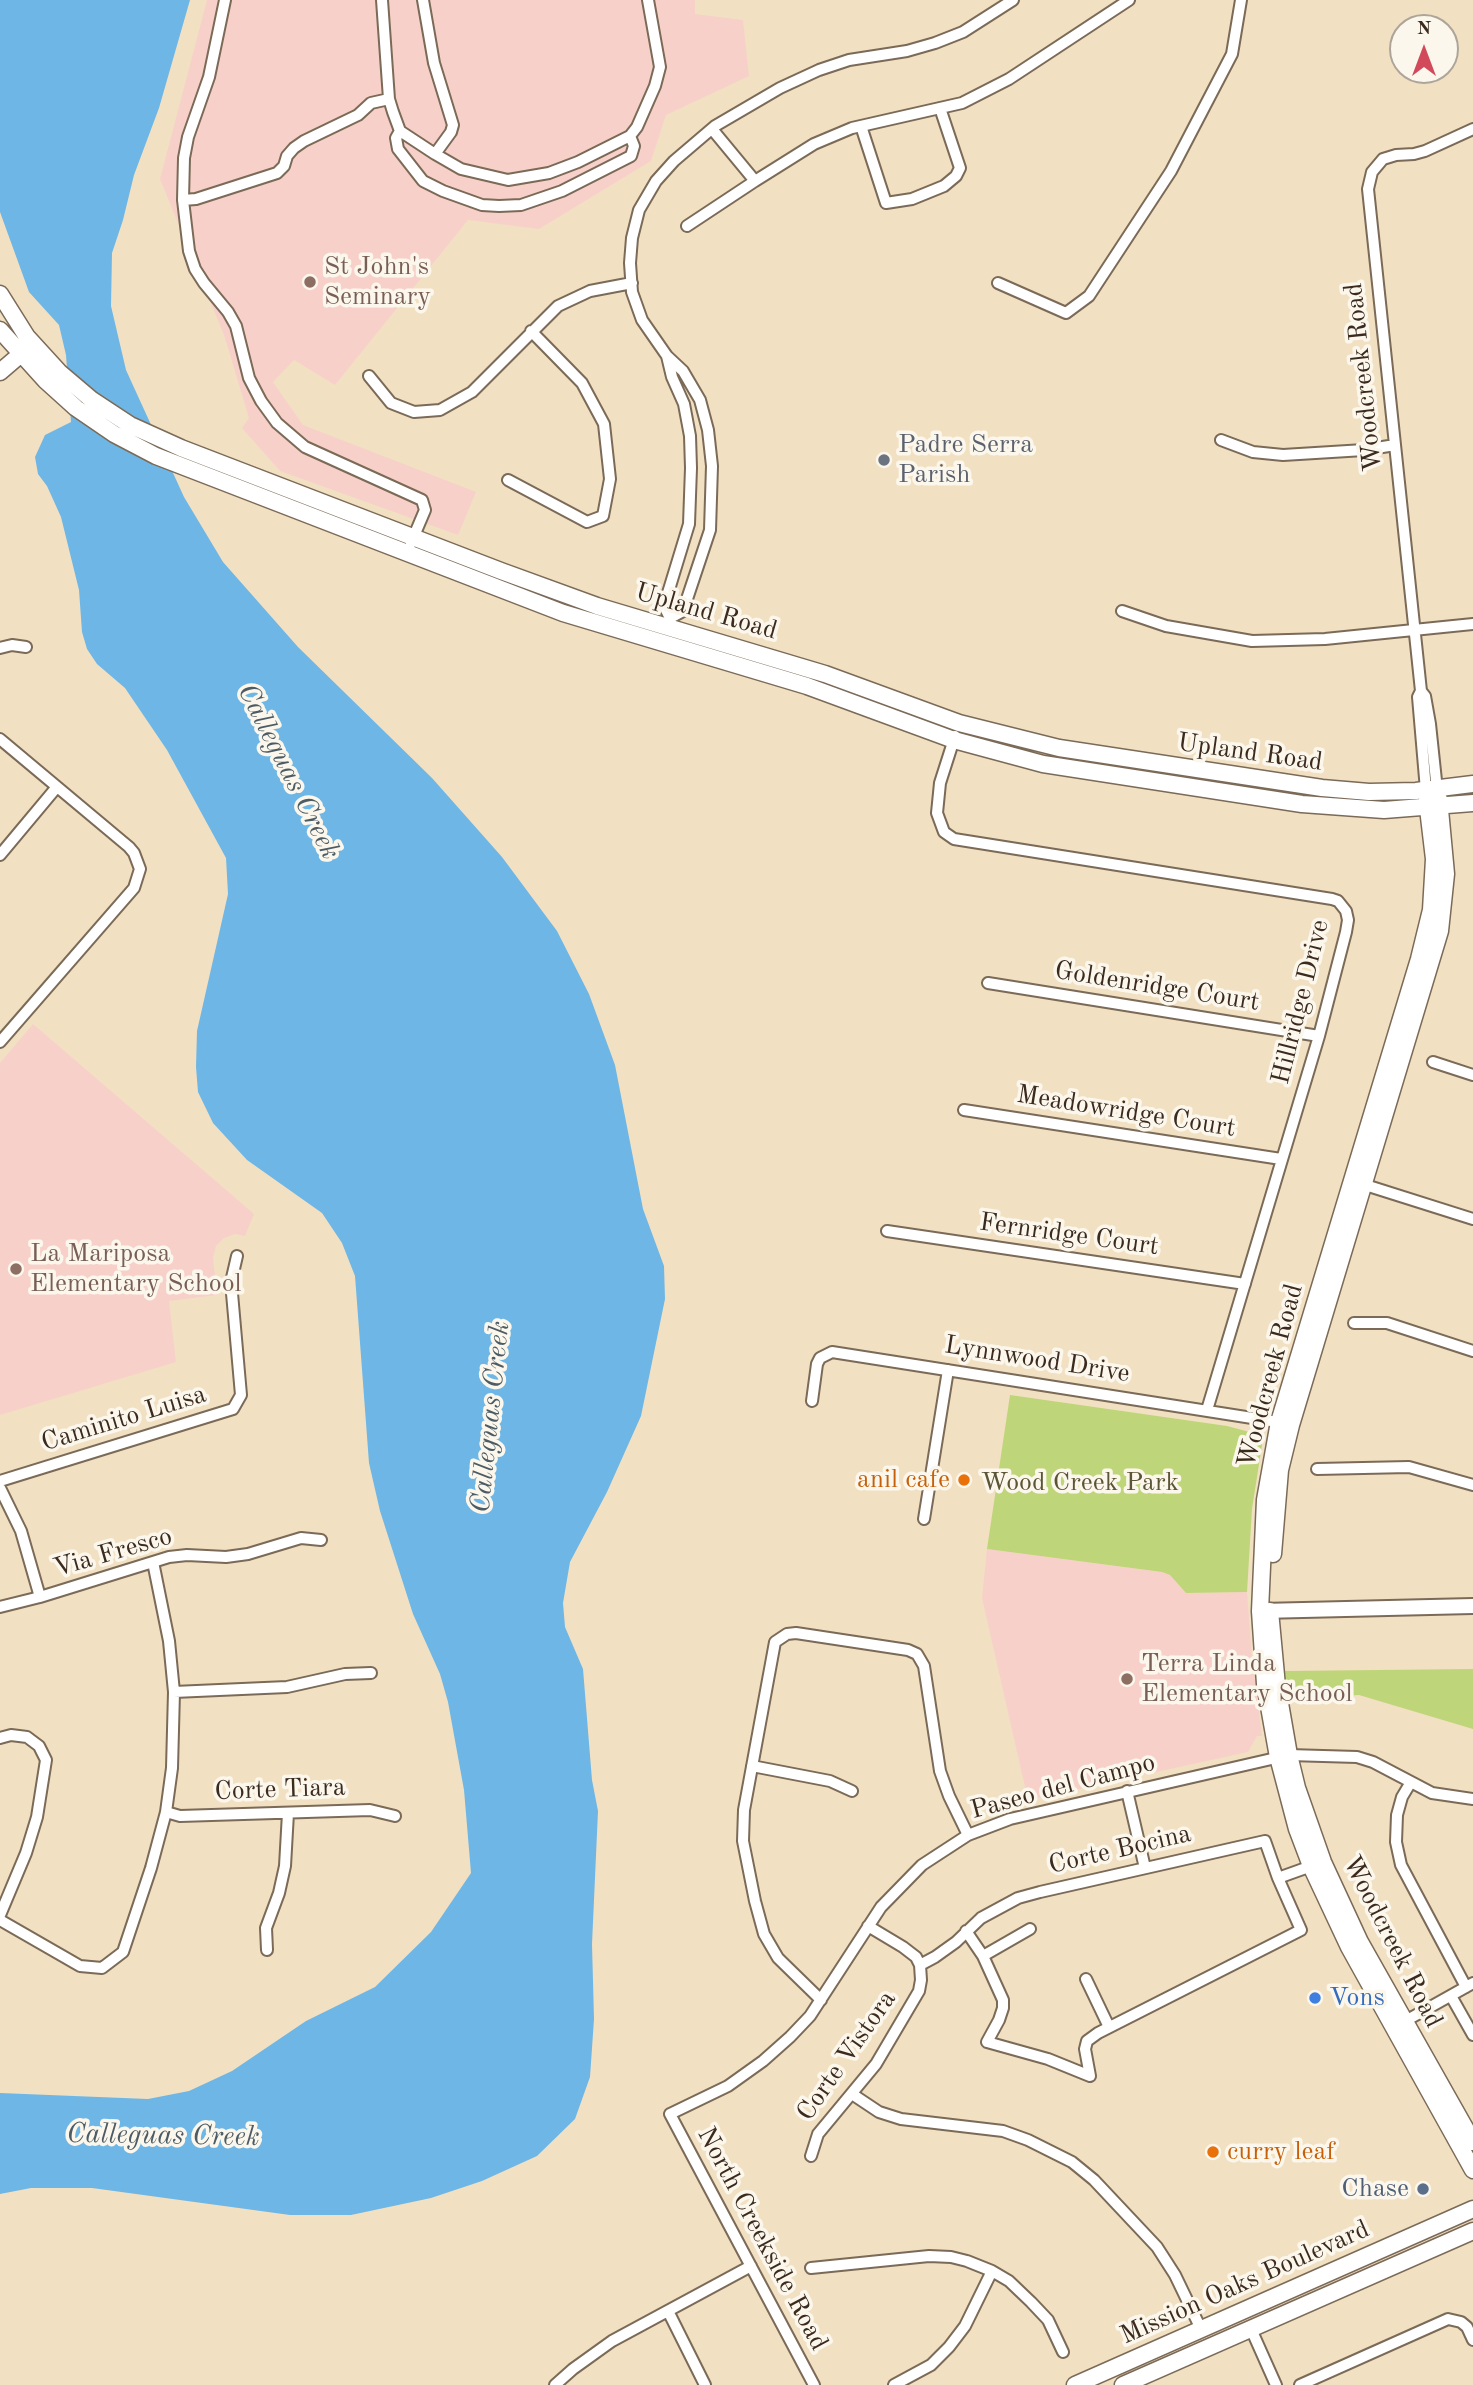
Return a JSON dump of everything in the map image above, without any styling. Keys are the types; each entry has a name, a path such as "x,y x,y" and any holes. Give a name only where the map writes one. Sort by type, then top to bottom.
{"main road":[{"name":"Upland Road","path":"0,294 27,337 59,372 115,416 181,448 597,606 825,674 959,723 1059,748 1269,781 1369,792 1432,790 1473,784"},
{"path":"0,372 22,354 27,337 3,340"},
{"name":"Upland Road","path":"3,340 22,354 58,393 114,434 185,467 563,613 807,686 954,740 1043,764 1302,804 1372,810 1434,808 1473,803"},
{"name":"Woodcreek Road","path":"1432,790 1434,859 1431,910 1358,1183 1285,1423 1265,1500 1265,1684 1297,1829 1317,1864 1337,1924 1473,2142"},
{"name":"Woodcreek Road","path":"1400,2024 1473,2170"},
{"name":"Mission Oaks Boulevard","path":"1075,2385 1473,2209"},
{"name":"Mission Oaks Boulevard","path":"1123,2385 1473,2231"}],"street":[{"path":"225,0 209,78 188,137 184,158 183,200 189,251 195,269 236,326 249,378 277,423 305,447 422,500 425,510 407,554"},
{"path":"383,0 389,99 400,131 461,169 508,180 549,173 630,136 660,67 648,0"},
{"path":"423,0 434,63 453,125 452,132 435,154"},
{"path":"667,356 672,377 684,404 690,436 691,468 689,524 664,606 670,618 683,611 710,530 712,466 708,430 700,400 683,371 667,356 642,320 632,292 632,238 639,210 656,181 674,161 712,129 780,88 818,70 849,60 907,51 935,43 963,32 1013,0"},
{"path":"687,226 814,144 861,125 962,103 1009,79 1129,0"},
{"path":"998,283 1066,313 1089,296 1171,171 1232,54 1241,0"},
{"path":"183,200 196,199 276,173 284,166 287,156 304,141 358,115 372,103 389,99"},
{"path":"861,125 886,203 912,199 944,186 956,176 960,168 940,108"},
{"path":"712,129 755,181"},
{"name":"Woodcreek Road","path":"1432,790 1418,697 1421,691 1368,189 1369,179 1376,166 1390,156 1425,151 1473,129"},
{"path":"400,131 396,138 398,149 423,180 443,191 482,205 499,206 521,205 562,191 631,156 634,146 630,136"},
{"path":"369,376 391,403 414,412 440,410 472,392 558,306 590,291 632,283"},
{"path":"508,480 587,522 603,516 610,479 604,424 582,383 531,331"},
{"path":"1221,440 1253,452 1283,455 1364,450 1395,445"},
{"path":"1122,611 1166,626 1252,641 1325,639 1473,624"},
{"path":"0,648 12,645 26,647"},
{"name":"Hillridge Drive","path":"959,723 940,783 937,813 944,832 954,839 1338,901 1346,911 1348,920 1319,1036 1207,1410"},
{"path":"0,739 129,847 137,860 139,877 134,888 0,1042"},
{"path":"0,855 56,788"},
{"name":"Goldenridge Court","path":"988,983 1319,1036"},
{"path":"1433,1062 1473,1075"},
{"name":"Meadowridge Court","path":"964,1110 1282,1159"},
{"path":"1358,1183 1473,1219"},
{"name":"Fernridge Court","path":"887,1231 1245,1284"},
{"name":"Caminito Luisa","path":"0,1481 233,1409 241,1395 230,1282 237,1256"},
{"path":"1354,1323 1387,1323 1473,1351"},
{"name":"Lynnwood Drive","path":"812,1401 817,1364 820,1358 832,1352 1285,1423"},
{"path":"924,1519 948,1370"},
{"path":"1317,1469 1409,1467 1473,1485"},
{"path":"0,1488 22,1531 40,1597"},
{"name":"Via Fresco","path":"0,1607 169,1557 226,1557 248,1554 301,1538 321,1540"},
{"path":"0,1738 21,1735 32,1740 44,1754 46,1770 37,1817 26,1853 0,1918 67,1960 89,1968 102,1968 123,1952 151,1868 166,1812 172,1768 174,1692 169,1641 153,1562"},
{"path":"1265,1610 1473,1606"},
{"path":"821,2000 778,1958 761,1923 743,1841 744,1810 772,1649 779,1638 796,1633 908,1650 917,1654 924,1666 940,1771 968,1835"},
{"path":"174,1692 287,1687 345,1674 372,1673"},
{"name":"Paseo del Campo","path":"670,2114 727,2086 763,2061 810,2017 881,1907 906,1880 941,1851 968,1835 1010,1819 1283,1756 1357,1757 1373,1762 1432,1793 1473,1799"},
{"path":"752,1766 830,1782 852,1791"},
{"path":"1400,2024 1469,1985 1401,1865 1396,1842 1397,1815 1402,1797 1411,1782"},
{"path":"1127,1791 1145,1868"},
{"name":"Corte Tiara","path":"166,1812 180,1815 370,1810 395,1816"},
{"path":"267,1950 266,1928 285,1866 288,1813"},
{"name":"Corte Bocina","path":"920,1965 935,1957 981,1918 1018,1898 1265,1841 1278,1878"},
{"path":"966,1931 982,1956 1003,2000 999,2020 986,2042 1048,2059 1090,2076 1085,2049 1087,2041 1301,1930 1278,1878 1317,1864"},
{"path":"867,1926 904,1947 916,1957 920,1965"},
{"path":"982,1956 1030,1929"},
{"name":"Corte Vistora","path":"811,2156 818,2134 876,2064 919,1991 920,1965"},
{"path":"1086,1979 1110,2027"},
{"path":"1451,1996 1473,2035"},
{"path":"852,2094 879,2112 901,2119 1003,2131 1072,2162 1094,2180 1157,2247 1175,2275 1201,2329"},
{"name":"North Creekside Road","path":"670,2114 814,2385"},
{"path":"811,2268 929,2256 951,2257 992,2271 1009,2281 1048,2320 1063,2352"},
{"path":"555,2385 612,2341 751,2266"},
{"path":"894,2385 932,2365 949,2347 965,2326 992,2271"},
{"path":"668,2311 705,2385"},
{"path":"1300,2385 1448,2319 1461,2322 1467,2327 1473,2340"},
{"path":"1251,2329 1276,2385"}],"shaded area":[{"name":"St John's Seminary","path":"207,0 695,0 695,14 743,20 749,76 666,115 651,161 539,229 468,220 335,385 294,360 273,382 303,425 476,492 458,535 280,471 242,428 249,418 224,335 160,179"},
{"path":"33,1024 254,1214 245,1236 235,1234 224,1238 216,1246 213,1258 217,1295 169,1301 176,1362 0,1415 0,1063"},
{"name":"Terra Linda Elementary School","path":"987,1549 1162,1572 1170,1575 1186,1593 1247,1592 1262,1736 1257,1736 1248,1752 1028,1800 982,1598"}],"green space":[{"name":"Wood Creek Park","path":"1010,1395 1227,1426 1257,1434 1262,1445 1252,1509 1247,1592 1186,1593 1170,1575 1162,1572 987,1549"},
{"path":"1473,1669 1473,1729 1359,1695 1289,1699 1285,1671"}],"water":[{"name":"Calleguas Creek","path":"0,0 190,0 159,108 134,175 112,253 111,306 126,370 184,497 223,562 298,647 432,778 502,857 557,931 589,994 615,1065 643,1209 664,1266 665,1299 641,1416 607,1492 570,1562 563,1603 565,1627 583,1669 592,1780 598,1811 592,1944 594,2019 590,2077 575,2119 537,2156 482,2181 431,2198 351,2215 290,2215 92,2188 31,2188 0,2194 0,2093 148,2099 189,2091 232,2071 306,2021 375,1987 431,1932 471,1873 464,1790 448,1702 440,1674 413,1614 380,1511 369,1463 355,1276 342,1243 322,1213 247,1160 213,1123 198,1092 197,1031 228,894 226,858 167,750 125,688 97,664 87,649 82,632 79,590 61,517 47,486 38,474 35,457 45,435 71,422 66,355 59,325 29,292 0,212"}],"place":[{"name":"St John's Seminary","path":"310,282"},
{"name":"Padre Serra Parish","path":"884,460"},
{"name":"La Mariposa Elementary School","path":"16,1269"},
{"name":"anil cafe","path":"964,1480"},
{"name":"Terra Linda Elementary School","path":"1127,1679"},
{"name":"Vons","path":"1315,1998"},
{"name":"curry leaf","path":"1213,2152"},
{"name":"Chase","path":"1423,2189"}]}
